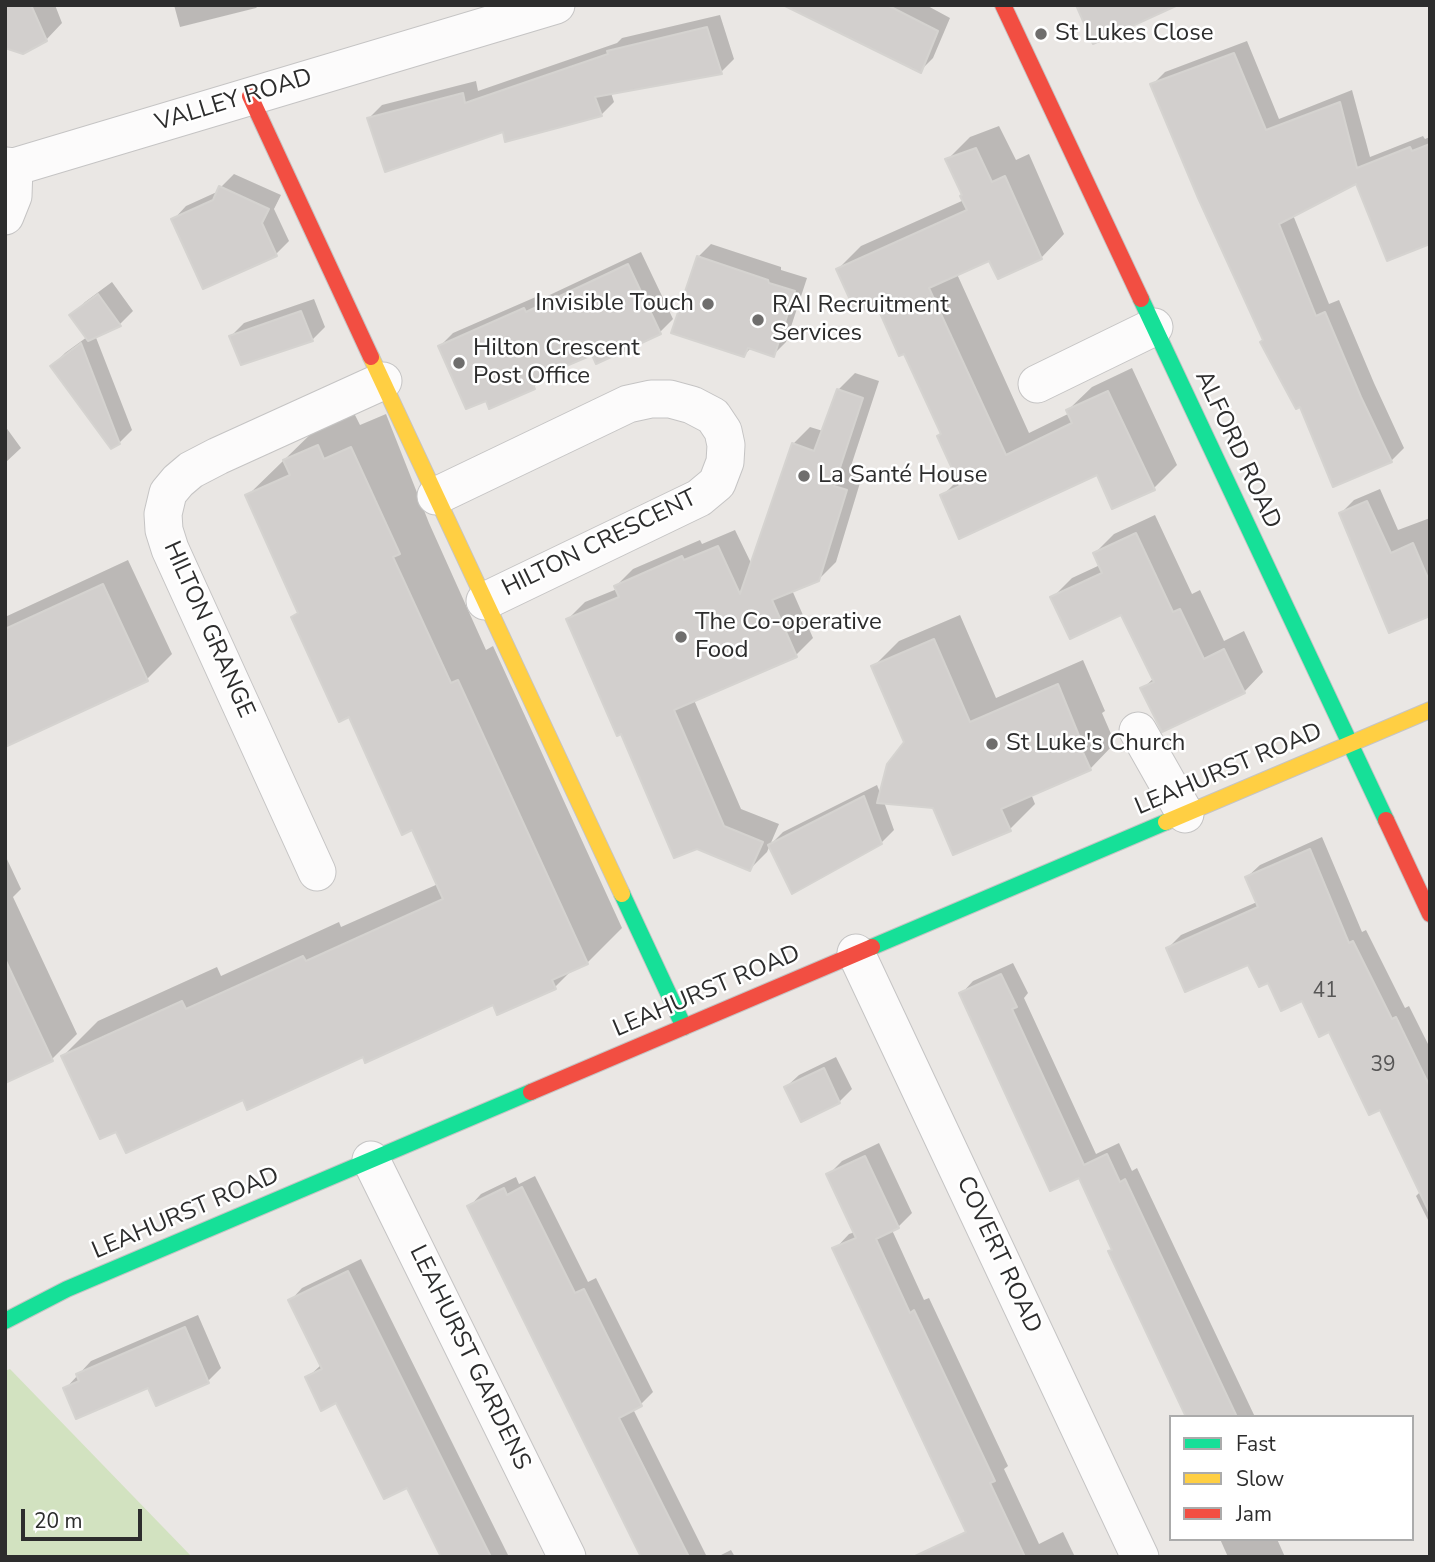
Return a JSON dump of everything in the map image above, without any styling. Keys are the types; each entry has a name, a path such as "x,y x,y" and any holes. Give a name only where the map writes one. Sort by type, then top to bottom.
{"street":[{"name":"VALLEY ROAD","path":"10,167 250,96 459,19 556,5"},
{"name":"ALFORD ROAD","path":"1003,5 1430,914"},
{"name":"HILTON CRESCENT","path":"250,96 684,1027"},
{"path":"5,216 13,197 10,167"},
{"path":"1037,384 1154,327"},
{"name":"HILTON GRANGE","path":"317,872 170,549 164,530 163,514 168,493 191,470 383,381"},
{"name":"HILTON CRESCENT","path":"436,496 628,404 652,398 670,399 692,405 713,416 723,432 726,445 725,462 717,482 699,498 485,601"},
{"name":"LEAHURST ROAD","path":"5,1321 67,1289 1430,710"},
{"path":"1138,731 1185,814"},
{"name":"COVERT ROAD","path":"856,953 1140,1557"},
{"name":"LEAHURST GARDENS","path":"371,1160 567,1557"}],"green space":[{"path":"10,1369 192,1557 5,1557 5,1371"}],"building":[{"path":"5,5 31,5 47,41 23,54 5,48"},
{"path":"783,5 887,5 938,31 921,73"},
{"path":"1076,5 1178,5 1093,44"},
{"path":"707,27 722,74 595,97 602,116 505,142 503,132 385,172 367,118 463,93 465,103 608,54 607,51"},
{"path":"1234,53 1266,130 1340,102 1357,168 1410,147 1412,151 1430,144 1430,244 1387,261 1356,184 1279,224 1316,316 1325,312 1392,462 1333,487 1300,407 1296,409 1260,342 1263,340 1198,198 1150,84"},
{"path":"976,148 992,182 1005,176 1042,259 998,279 989,261 929,288 1006,455 1072,423 1066,410 1108,391 1155,490 1112,509 1097,475 959,539 940,495 960,486 937,436 941,434 904,354 899,356 876,304 856,313 836,269 967,210 945,159"},
{"path":"219,186 269,209 262,223 277,256 203,289 171,219 213,200"},
{"path":"697,256 795,291 774,357 748,348 744,357 671,333"},
{"path":"628,264 661,334 596,364 592,355 531,381 535,389 489,409 486,401 466,409 438,346 524,308 526,312"},
{"path":"98,294 121,326 88,341 69,315"},
{"path":"301,311 313,341 241,365 229,336"},
{"path":"81,343 120,444 111,449 50,366"},
{"path":"837,389 863,398 834,486 847,490 819,581 772,600 797,657 674,710 724,826 763,842 750,871 697,849 674,858 621,734 617,736 566,619 619,597 614,586 682,556 684,560 718,546 740,594 792,443 814,451"},
{"path":"318,445 324,459 351,447 400,554 393,557 451,683 458,680 588,964 552,980 556,989 497,1015 493,1005 365,1063 363,1057 247,1110 243,1100 126,1153 116,1132 100,1139 61,1056 182,1001 186,1009 303,956 306,961 443,899 412,830 402,835 349,717 339,722 291,617 298,613 245,495 290,475 283,460"},
{"path":"1367,501 1391,553 1413,543 1430,583 1430,616 1389,633 1339,513"},
{"path":"1136,533 1173,612 1180,609 1204,659 1224,649 1245,693 1162,732 1140,688 1154,682 1121,615 1070,639 1050,597 1102,573 1093,553"},
{"path":"103,584 148,681 5,747 5,629"},
{"name":"St Luke's Church","path":"934,639 970,722 1058,684 1091,770 1001,809 1011,831 953,855 933,808 877,803 887,764 904,742 871,666"},
{"path":"864,796 882,844 792,894 768,845"},
{"path":"1310,849 1349,943 1353,941 1392,1019 1396,1017 1430,1087 1430,1214 1380,1110 1369,1115 1329,1032 1319,1037 1302,1001 1281,1011 1268,983 1259,987 1248,965 1185,992 1166,948 1258,907 1245,877"},
{"path":"5,959 53,1061 5,1083"},
{"path":"1001,974 1017,1007 1012,1009 1084,1165 1107,1154 1120,1182 1125,1179 1236,1415 1185,1415 1108,1251 1112,1250 1079,1178 1050,1191 959,993"},
{"path":"824,1068 840,1103 801,1122 784,1087"},
{"path":"865,1156 899,1228 876,1239 910,1313 914,1310 995,1481 990,1483 1025,1557 913,1557 966,1532 832,1248 856,1238 826,1174"},
{"path":"522,1187 575,1293 584,1289 642,1406 619,1418 689,1557 641,1557 467,1206 504,1188 507,1195"},
{"path":"348,1271 491,1557 441,1557 407,1488 384,1499 336,1403 321,1411 305,1377 322,1369 288,1300"},
{"path":"185,1327 209,1383 156,1406 148,1388 76,1419 63,1388 79,1381 76,1374"}],"traffic: fast":[{"path":"1141,299 1386,820"},
{"path":"872,947 1166,822"},
{"path":"622,894 684,1027"},
{"path":"5,1321 67,1289 531,1092"}],"traffic: slow":[{"path":"371,357 622,894"},
{"path":"1166,822 1430,710"}],"traffic: jam":[{"path":"1003,5 1141,299"},
{"path":"250,96 371,357"},
{"path":"1386,820 1430,914"},
{"path":"531,1092 872,947"}],"place":[{"name":"St Lukes Close","path":"1041,34"},
{"name":"Invisible Touch","path":"708,304"},
{"name":"RAI Recruitment Services","path":"758,320"},
{"name":"Hilton Crescent Post Office","path":"459,363"},
{"name":"La Santé House","path":"804,476"},
{"name":"The Co-operative Food","path":"681,637"},
{"name":"St Luke's Church","path":"992,744"}]}
